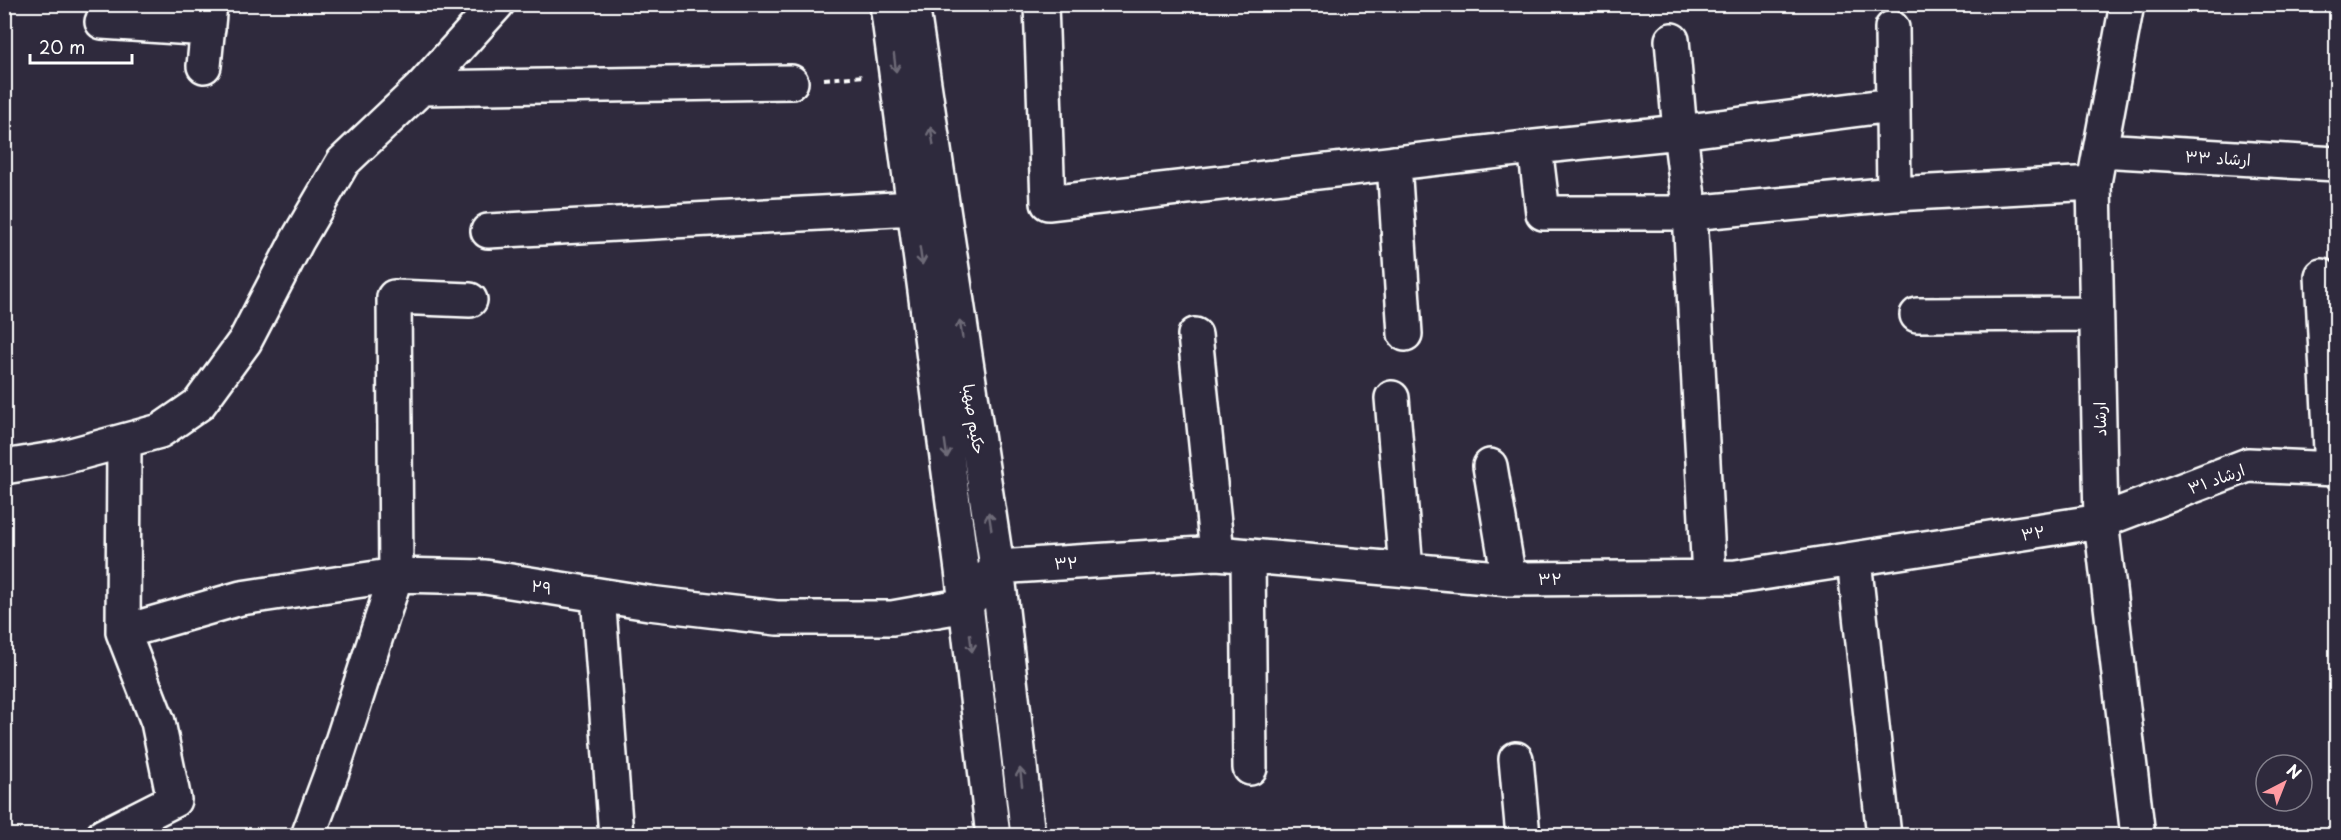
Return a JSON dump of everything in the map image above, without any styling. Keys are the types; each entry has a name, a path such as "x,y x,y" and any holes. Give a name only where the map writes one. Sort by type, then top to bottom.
{"street":[{"path":"4,467 60,458 160,431 199,404 245,341 297,241 343,162 421,87 497,4"},
{"name":"حکیم صهبا","path":"887,4 966,605 993,836"},
{"name":"حکیم صهبا","path":"912,4 997,567 1028,836"},
{"path":"1041,4 1048,203 1680,132 1892,105"},
{"name":"ارشاد","path":"2127,4 2094,183 2101,521 2138,836"},
{"path":"102,22 209,17 204,66"},
{"path":"1892,28 1894,194"},
{"path":"1672,40 1690,213 1709,577"},
{"path":"421,87 791,82"},
{"path":"1535,147 1543,213 1690,213 1894,194 2094,183"},
{"name":"ارشاد ۳۳","path":"2100,150 2337,164"},
{"path":"1394,163 1405,334"},
{"path":"488,231 914,208"},
{"path":"2322,276 2334,469"},
{"path":"308,836 334,766 396,575 394,297 470,300"},
{"path":"1917,315 2096,314"},
{"path":"1195,335 1233,555 1250,768"},
{"path":"1392,398 1406,570"},
{"path":"103,836 174,800 158,722 123,632 124,441"},
{"name":"ارشاد ۳۱","path":"2101,521 2248,465 2334,469"},
{"path":"1490,466 1509,579"},
{"name":"۳۲","path":"997,567 1233,555 1509,579 1736,577 2101,521"},
{"path":"1854,560 1884,836"},
{"path":"966,605 997,567"},
{"name":"۲۹","path":"123,632 240,598 396,575 485,577 598,595 777,618 892,618 966,605"},
{"path":"598,595 616,836"},
{"path":"1516,759 1523,836"}],"path":[{"path":"791,82 896,74"}]}
